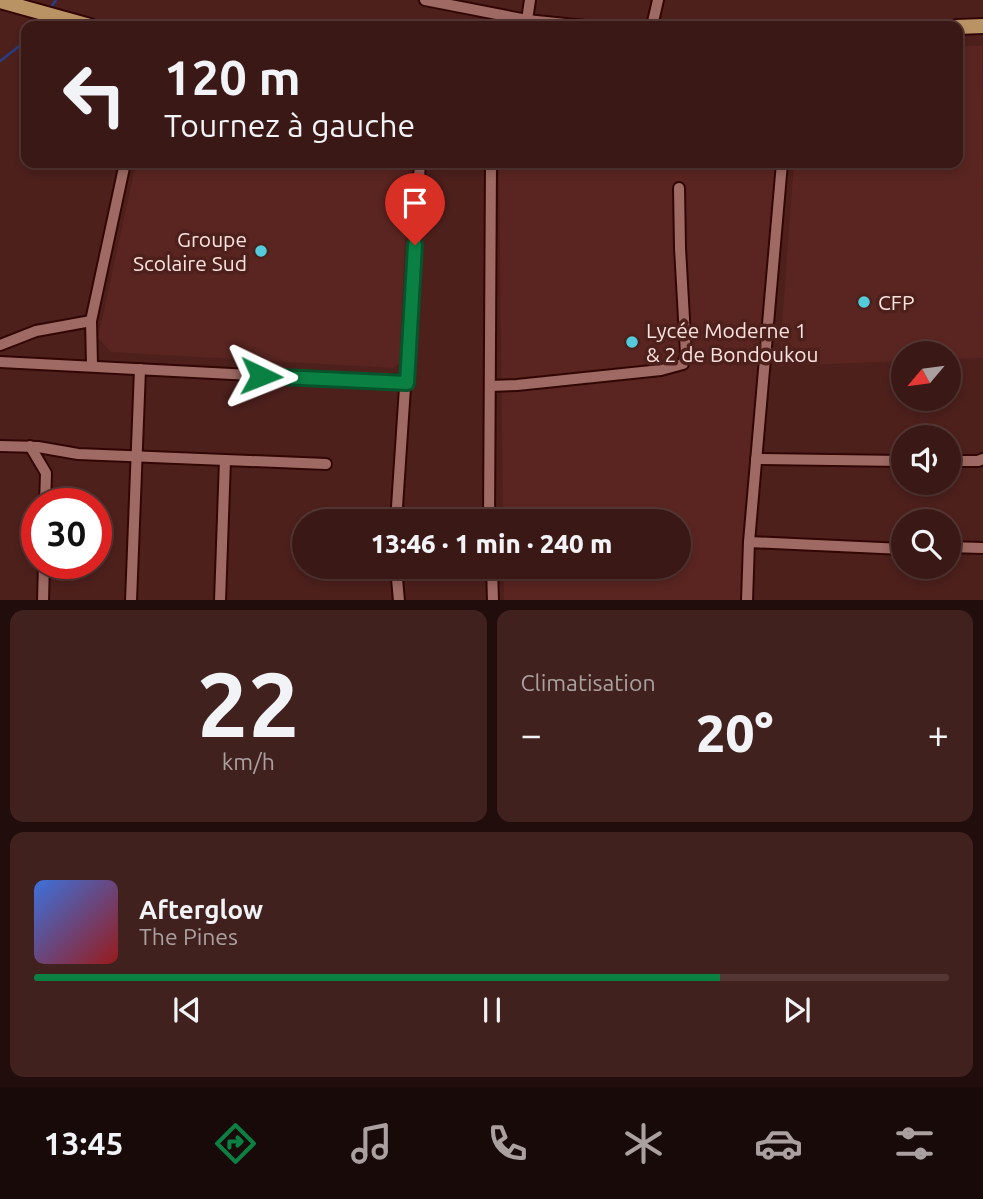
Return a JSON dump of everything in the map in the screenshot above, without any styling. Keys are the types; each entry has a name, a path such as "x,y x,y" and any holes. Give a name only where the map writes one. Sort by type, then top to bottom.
{"main road":[{"path":"0,1 72,21"},
{"path":"963,27 983,26"}],"street":[{"path":"425,0 537,21"},
{"path":"527,20 530,0"},
{"path":"653,21 658,0"},
{"path":"92,365 90,321 124,168"},
{"path":"398,509 420,168"},
{"path":"489,509 491,168"},
{"path":"747,600 749,542 782,168"},
{"path":"490,386 648,371 683,364 685,354 679,187"},
{"path":"0,345 36,331 90,321"},
{"path":"0,362 407,383"},
{"path":"131,600 140,369"},
{"path":"0,446 30,446 78,454 326,464"},
{"path":"30,446 46,473 46,488"},
{"path":"961,461 978,461 983,458"},
{"path":"220,600 225,460"},
{"path":"756,460 891,461"},
{"path":"749,542 891,548"},
{"path":"961,547 983,548"},
{"path":"43,600 44,579"},
{"path":"397,579 399,600"},
{"path":"493,579 494,600"}],"shaded area":[{"path":"963,46 982,46 983,358 961,359 961,341 891,341 891,361 779,366 794,168 963,168"},
{"name":"Groupe Scolaire Sud","path":"135,168 409,168 399,364 394,368 111,352 98,338"},
{"name":"Lycée Moderne 1 & 2 de Bondoukou","path":"499,168 777,168 744,600 504,600 504,579 691,579 691,509 503,509"}],"waterway":[{"path":"50,9 56,0"},
{"path":"41,21 44,17"},
{"path":"0,61 21,45"}],"place":[{"name":"Groupe Scolaire Sud","path":"261,251"},
{"name":"CFP","path":"864,302"},
{"name":"Lycée Moderne 1 & 2 de Bondoukou","path":"632,342"}],"route":[{"path":"261,376 407,383 415,245"}]}
